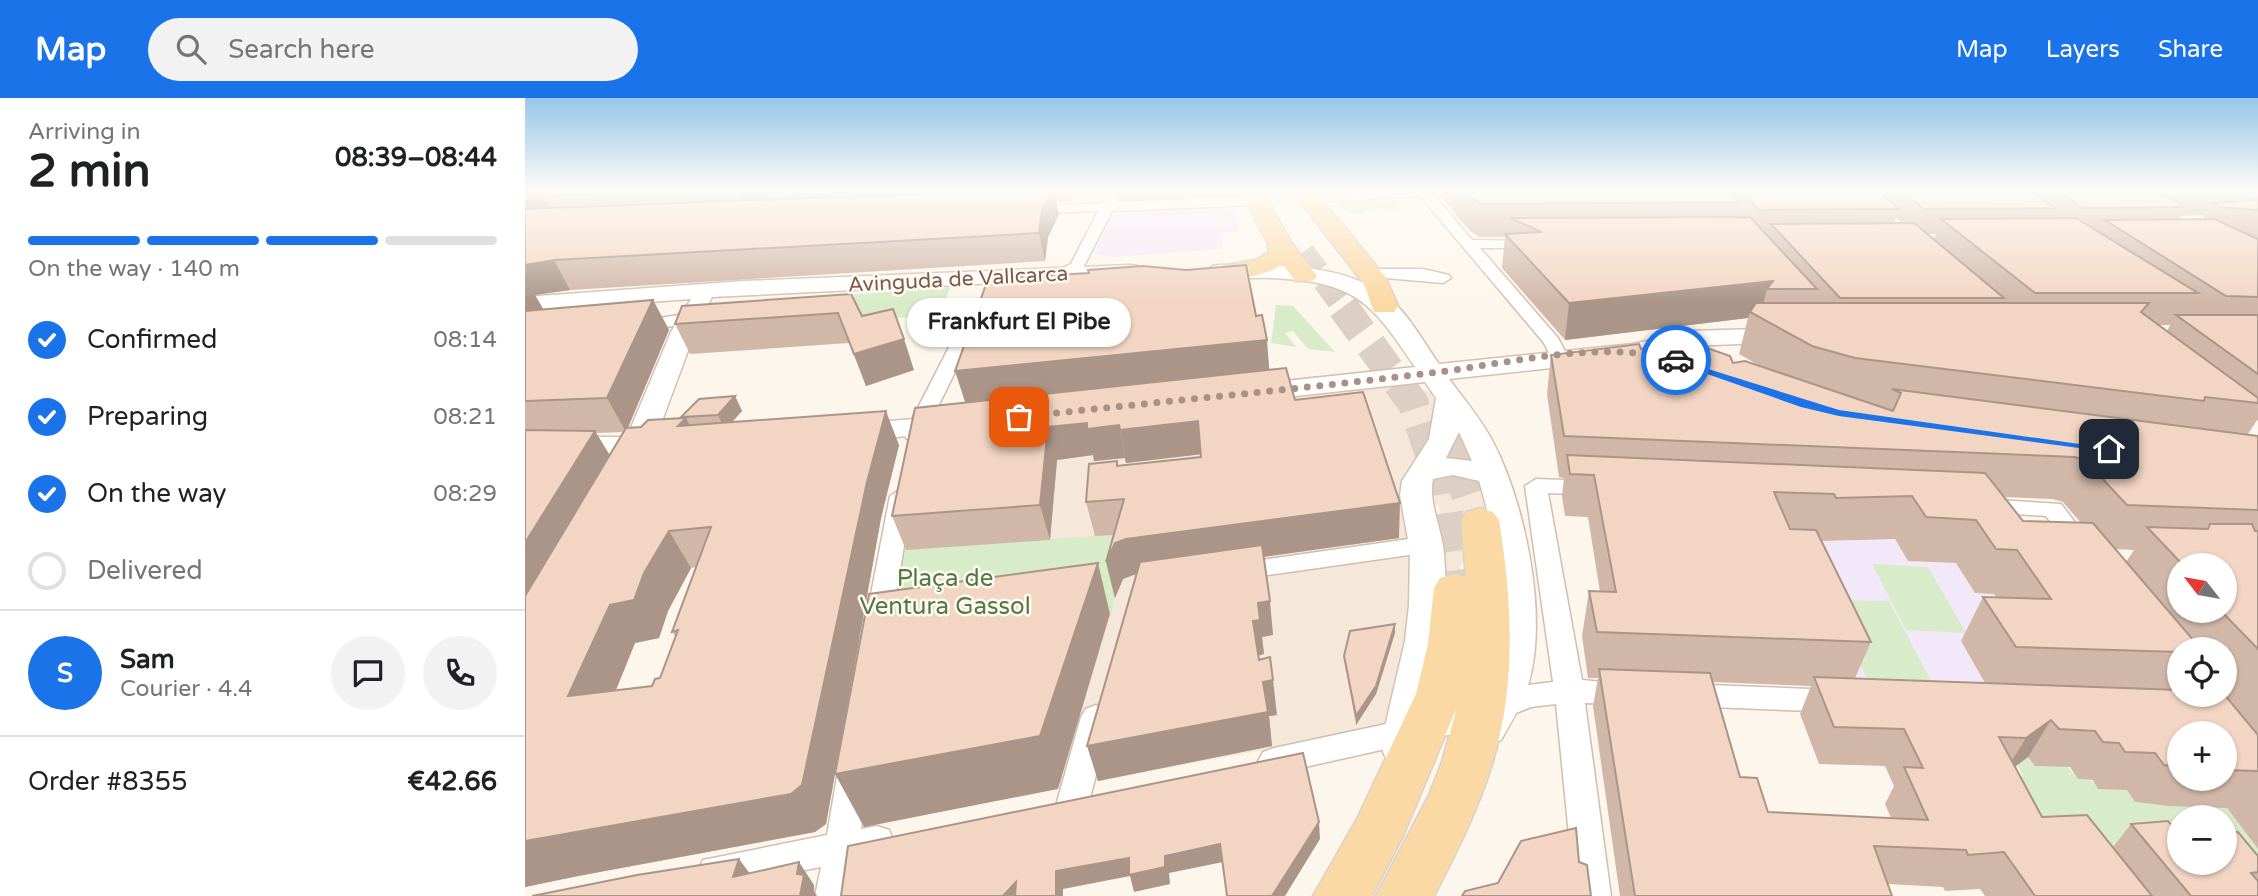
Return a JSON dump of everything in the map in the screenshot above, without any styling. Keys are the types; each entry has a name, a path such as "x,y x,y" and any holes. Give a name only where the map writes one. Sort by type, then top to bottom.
{"main road":[{"path":"1292,228 1300,251 1346,285 1384,306"},
{"path":"1317,228 1377,283 1384,306 1478,440 1492,475 1508,535 1516,604 1513,669 1447,736 1376,836 1342,896"},
{"path":"1195,271 1230,271 1275,261 1281,255 1300,251"},
{"name":"Avinguda de Vallcarca","path":"525,304 668,296 744,288 1147,271"},
{"path":"691,318 741,299 820,286"},
{"path":"639,455 641,439 691,318 702,298 668,296"},
{"path":"1229,395 1559,356 1635,351 1654,344 1708,337 1814,336"},
{"path":"1635,351 1687,363"},
{"path":"1447,736 1424,641 1427,551 1416,495 1420,473 1443,439 1450,397"},
{"path":"826,435 911,450 984,421"},
{"path":"525,446 639,455 680,444"},
{"path":"1420,473 1453,466 1492,475"},
{"path":"1447,736 1488,640 1489,603 1479,520"},
{"path":"1405,896 1456,794 1439,694 1450,644 1454,589"}],"street":[{"path":"876,640 911,450 974,316 997,298 1070,273 1077,267 1094,228"},
{"path":"1457,228 1552,342 1559,356"},
{"path":"1470,244 1555,244"},
{"path":"1380,274 1424,270 1443,278"},
{"path":"618,328 691,318"},
{"path":"1593,896 1569,691 1536,486 1616,489"},
{"path":"1959,505 2053,509 2098,562"},
{"path":"1203,577 1409,547 1427,551"},
{"path":"1073,802 1105,688"},
{"path":"1250,766 1447,736 1528,696 1569,691 1858,702"},
{"path":"833,896 858,744"},
{"path":"1040,808 1105,796"},
{"path":"684,877 910,834"}],"shaded area":[{"path":"1104,228 1239,228 1240,231 1220,233 1223,249 1110,257 1095,254"},
{"path":"1401,382 1431,392 1441,412 1454,413 1489,496 1446,603 1439,505 1414,507 1420,634 1393,721 1379,728 858,826 919,434"},
{"path":"1851,538 1895,539 1908,561 2069,567 1961,641 1993,697 1854,692 1821,541 1853,541"}],"green space":[{"path":"950,287 941,315 700,332 756,302"},
{"path":"1276,305 1293,306 1335,352 1308,349 1293,331 1285,333 1296,347 1271,343"},
{"name":"Plaça de Ventura Gassol","path":"1132,533 1111,614 889,645 903,550"},
{"path":"1872,564 1928,567 1966,633 1906,630"},
{"path":"1831,600 1889,601 1931,681 1867,679"},
{"path":"1990,716 2068,767 2078,779 2124,784 2136,802 2157,805 2169,791 2214,791 2225,805 2167,805 2167,875 2125,881 1977,774 2023,776"},
{"path":"2237,821 2258,849 2258,862 2237,865"}],"building":[{"path":"525,228 1040,228 1039,233 554,260 525,265"},
{"path":"1533,228 1760,228 1817,289 1767,289 1773,281 1569,303 1505,234 1542,232"},
{"path":"1775,228 1920,228 2004,298 1840,298"},
{"path":"1953,228 2093,228 2198,293 2035,293"},
{"path":"2118,228 2234,228 2258,239 2258,297 2226,296"},
{"path":"1246,265 1256,316 1262,315 1267,340 955,371 988,279 1089,273 1088,270 1143,266 1186,270"},
{"path":"851,294 862,316 893,309 904,339 854,354 838,313 675,324 682,306"},
{"path":"653,300 607,398 525,401 525,311"},
{"path":"1756,303 2149,303 2141,312 2258,398 2258,403 2205,397 2204,401 1855,358 1812,346 1750,312"},
{"path":"2176,315 2258,315 2258,374"},
{"path":"1690,342 1730,356 1733,363 1745,361 1893,411 1901,393 1892,389 2258,436 2258,510 2127,505 2085,460 2075,457 1564,436 1551,355 1639,344 1641,349"},
{"path":"1286,368 1295,400 1363,392 1400,503 1126,539 1115,543 1106,562 1124,499 1086,502 1089,464 1117,461 1117,466 1201,457 1198,421 1120,430 1119,425 1087,429 1087,423 1048,427 1040,505 892,516 915,408"},
{"path":"735,396 718,415 681,417 699,399"},
{"path":"886,411 867,482 802,785 791,794 525,841 525,596 626,428 641,427 648,420 686,418 678,426","holes":["711,527 672,632 678,630 660,678 655,679 652,686 568,696 610,605 634,600 644,573 669,531"]},
{"path":"525,430 595,431 525,543"},
{"path":"1567,455 1985,473 2023,521 2093,523 2167,609 2167,623 2179,623 2191,637 2167,637 2167,652 2016,647 1983,597 2051,599 2017,550 1996,549 1976,520 1926,517 1912,496 1836,498 1834,494 1774,492 1790,529 1816,530 1871,642 1597,632 1589,591 1616,592 1594,475 1570,474"},
{"path":"2210,524 2252,524 2255,531 2258,531 2258,649 2233,623 2237,623 2237,553 2172,553 2147,527 2208,529"},
{"path":"1262,545 1270,601 1258,603 1260,620 1253,621 1259,660 1270,657 1273,680 1263,682 1268,712 1087,746 1140,562"},
{"path":"1098,563 1040,736 835,774 869,594"},
{"path":"1395,624 1376,686 1356,716 1344,656 1350,631"},
{"path":"1599,669 1710,673 1740,777 1757,778 1768,812 1928,820 1904,767 1923,768 1904,729 1834,727 1814,677 2167,690 2167,707 2235,707 2258,735 2258,771 2237,770 2237,721 2167,721 2167,765 2155,753 2125,752 2119,743 2103,742 2095,731 2059,729 2051,720 2026,738 1999,737 2042,817 2087,815 2152,896 2035,896 2004,852 1968,855 1966,850 1874,846 1892,896 1635,896"},
{"path":"1303,753 1319,822 1272,896 1227,896 1220,844 1165,856 1165,867 1129,875 1129,858 1056,871 1056,896 1015,896 1016,882 1003,896 841,896 848,846"},
{"path":"2167,821 2167,867 2131,824"},
{"path":"1576,828 1579,862 1587,865 1591,896 1462,896 1465,891 1498,883 1521,841"},
{"path":"2238,832 2258,856 2258,872 2251,873 2258,881 2258,896 2191,896 2174,875 2237,875"},
{"path":"739,859 733,877 799,862 797,874 804,875 800,896 532,896 637,875"}],"tunnel":[{"path":"1303,252 1345,309"},
{"path":"1343,307 1413,403 1432,459"},
{"path":"1449,431 1459,459"},
{"path":"1431,457 1439,480 1455,588"},
{"path":"1458,457 1480,520"}],"way so far":[{"path":"1019,417 1431,373 1559,356 1635,351 1676,360"}],"place":[{"name":"Frankfurt El Pibe","path":"1019,417"}],"route":[{"path":"1676,360 1804,405 1839,413 2109,449"}]}
